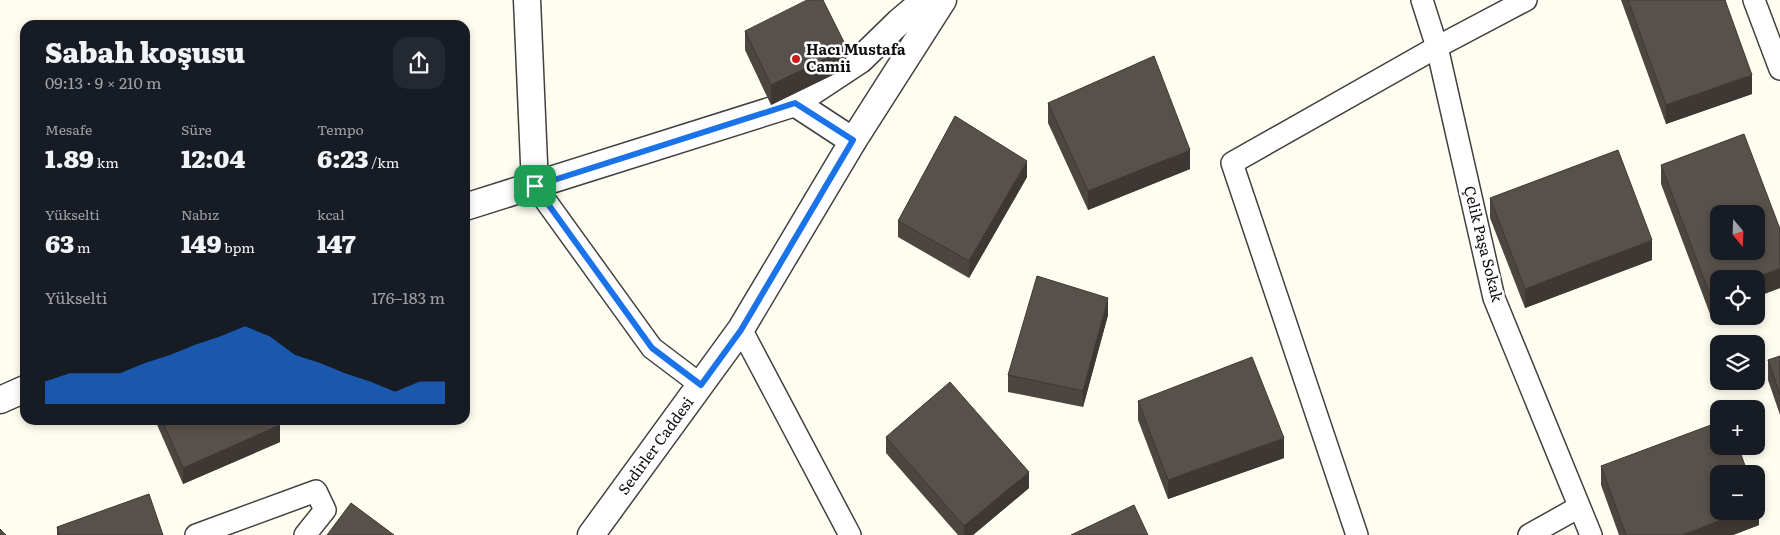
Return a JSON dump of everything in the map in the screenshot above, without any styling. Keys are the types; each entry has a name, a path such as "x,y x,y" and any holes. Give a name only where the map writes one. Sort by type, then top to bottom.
{"street":[{"path":"527,0 535,186 652,348 701,385"},
{"path":"470,206 795,103 860,60 899,22 926,0"},
{"name":"Sedirler Caddesi","path":"591,535 741,330 853,140 944,0"},
{"name":"Çelik Paşa Sokak","path":"1422,0 1437,47 1494,298 1591,535"},
{"path":"1357,535 1232,164 1437,47 1526,0"},
{"path":"1754,0 1780,69"},
{"path":"795,103 853,140"},
{"path":"741,330 850,535"},
{"path":"0,400 20,391"},
{"path":"196,535 316,491 325,510 305,535"},
{"path":"1528,535 1579,507"}],"building":[{"name":"Hacı Mustafa Camii","path":"807,0 823,0 847,48 771,85 745,31"},
{"path":"1628,0 1725,0 1752,75 1666,105"},
{"path":"1154,56 1190,150 1088,191 1048,103"},
{"path":"955,116 1027,161 969,261 898,221"},
{"path":"1744,134 1780,229 1780,268 1765,274 1765,270 1710,270 1710,295 1661,165"},
{"path":"1618,150 1652,240 1525,289 1490,198"},
{"path":"1037,276 1108,298 1083,391 1008,375"},
{"path":"1780,356 1780,395 1768,360"},
{"path":"1252,357 1284,438 1168,480 1138,401"},
{"path":"950,382 1029,472 964,526 886,437"},
{"path":"164,425 280,425 183,468"},
{"path":"1710,425 1710,455 1741,455 1745,465 1710,465 1710,520 1721,520 1683,535 1626,535 1601,466"},
{"path":"149,494 163,535 59,535 57,527"},
{"path":"351,503 394,535 327,535"},
{"path":"1134,505 1148,535 1071,535"},
{"path":"0,529 6,535 0,535"}],"place":[{"name":"Hacı Mustafa Camii","path":"796,59"}],"route":[{"path":"795,103 853,140 741,330 701,385 652,348 535,186 795,103"}]}
